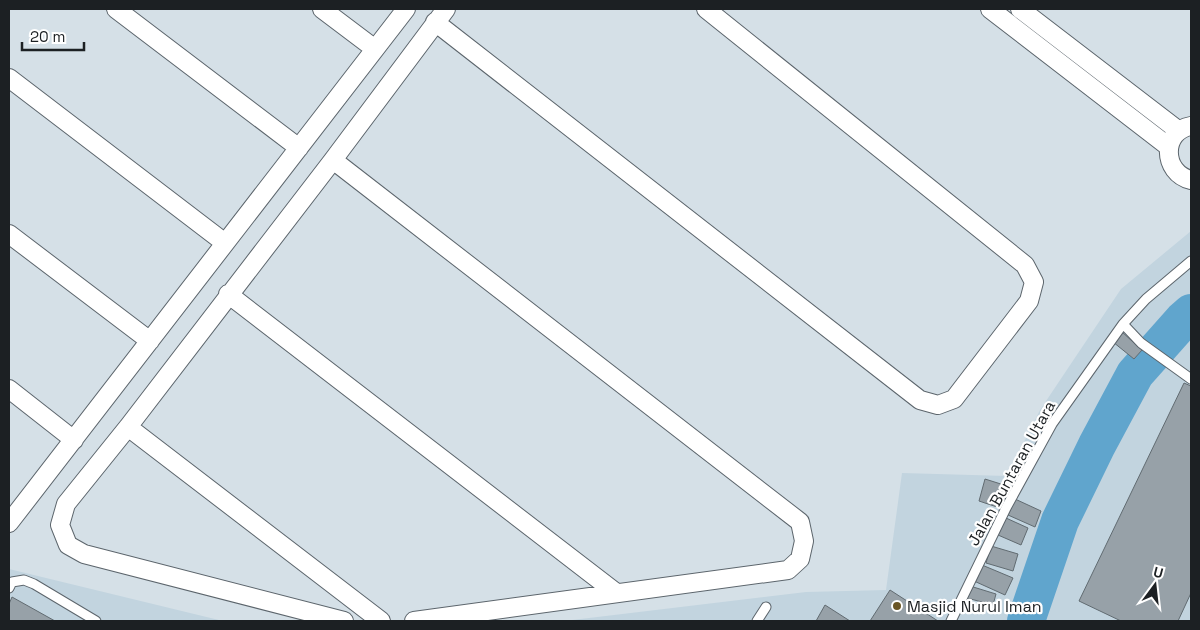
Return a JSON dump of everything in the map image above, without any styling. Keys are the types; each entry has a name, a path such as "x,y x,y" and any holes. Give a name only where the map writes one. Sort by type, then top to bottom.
{"street":[{"path":"116,9 299,148"},
{"path":"322,9 375,49"},
{"path":"9,523 406,9"},
{"path":"344,621 84,554 68,545 60,525 66,504 128,427 228,294 333,160 440,15 920,400 938,405 954,399 1029,301 1034,282 1025,265 706,9"},
{"path":"990,9 1170,148"},
{"path":"1020,9 1185,129 1171,141 1170,162 1176,172 1184,178 1191,180"},
{"path":"9,78 225,244"},
{"path":"333,160 800,522 804,541 800,559 788,570 615,592 414,621"},
{"path":"9,234 150,341"},
{"path":"228,294 615,592"},
{"path":"9,389 74,440"},
{"path":"128,427 381,621"}],"lane":[{"name":"Jalan Buntaran Utara","path":"951,621 1006,508 1052,424 1123,324 1146,299 1191,260"},
{"path":"1123,324 1141,343 1191,379"},
{"path":"11,586 24,580 34,584 96,621"},
{"path":"758,621 766,607"}],"shaded area":[{"path":"1191,231 1191,621 564,621 806,592 886,590 902,473 1007,476 1040,410 1121,289"},
{"path":"9,569 223,621 9,621"}],"building":[{"path":"1122,332 1142,350 1134,359 1113,342"},
{"path":"1184,383 1191,386 1191,593 1178,621 1121,621 1079,601"},
{"path":"985,479 1004,485 997,507 979,501"},
{"path":"1015,499 1041,511 1035,527 1008,515"},
{"path":"1006,518 1028,528 1021,545 998,535"},
{"path":"991,546 1018,554 1013,571 986,563"},
{"path":"982,565 1013,578 1005,595 974,581"},
{"path":"970,586 996,594 993,605 967,598"},
{"name":"Masjid Nurul Iman","path":"890,590 938,621 870,621"},
{"path":"12,597 55,621 9,621 9,604"},
{"path":"825,605 850,621 816,621"}],"waterway":[{"path":"1026,621 1060,521 1097,445 1135,374 1191,313"}],"place":[{"name":"Masjid Nurul Iman","path":"897,606"}]}
